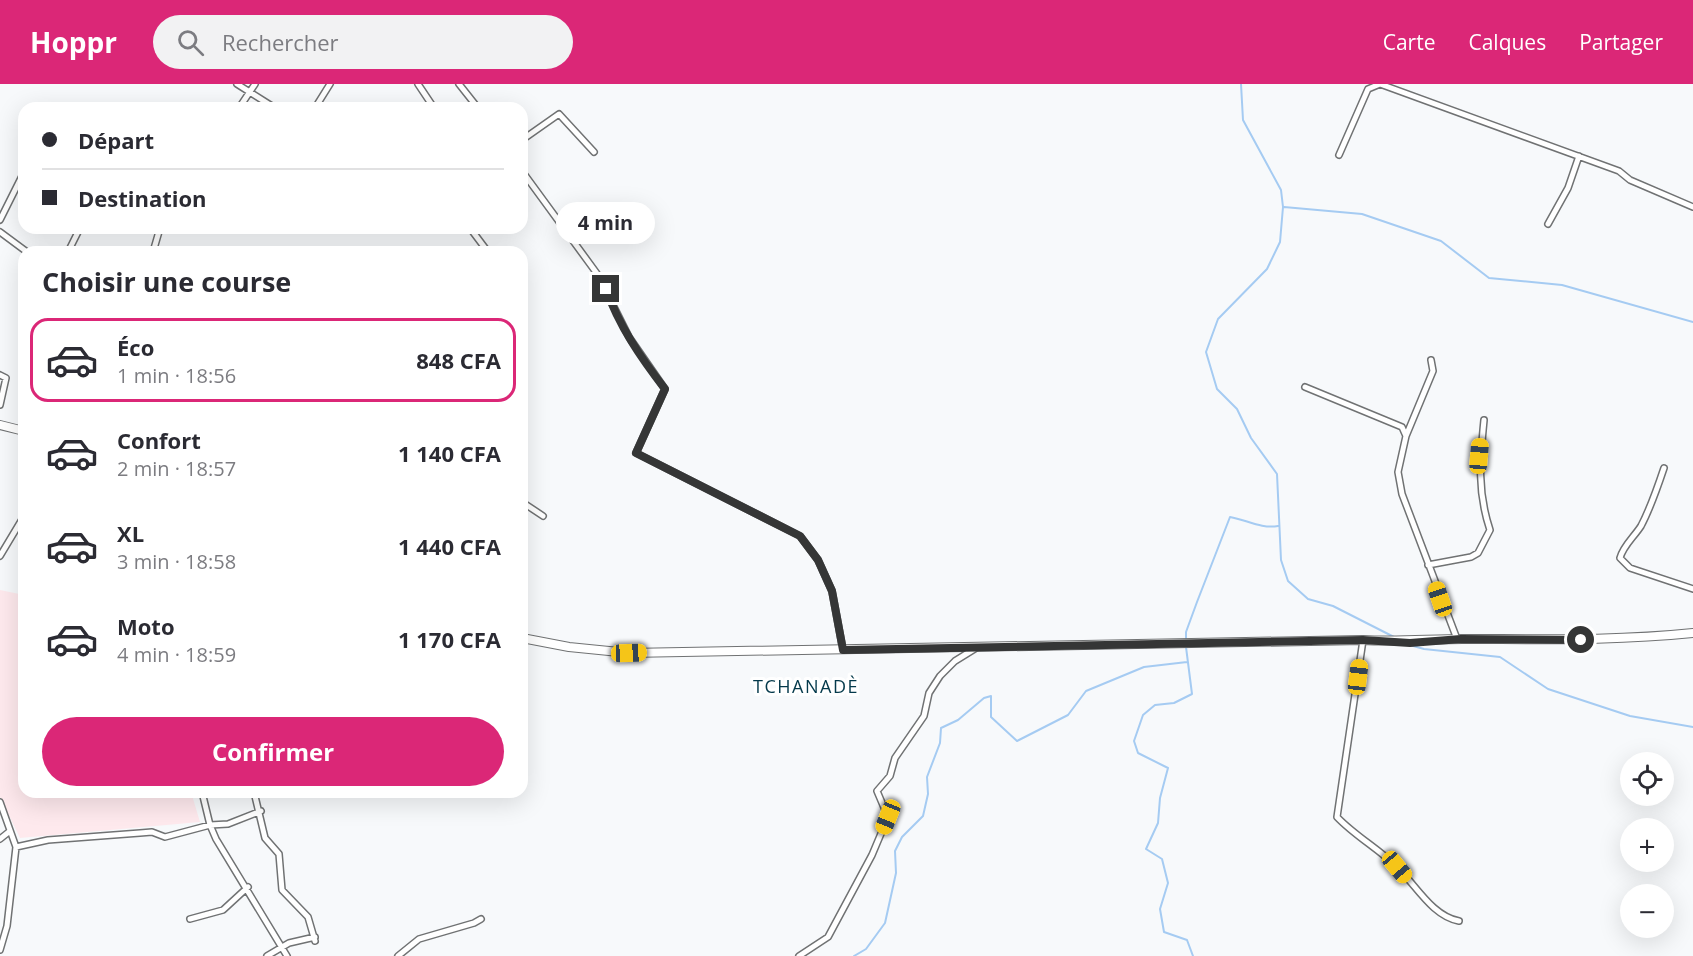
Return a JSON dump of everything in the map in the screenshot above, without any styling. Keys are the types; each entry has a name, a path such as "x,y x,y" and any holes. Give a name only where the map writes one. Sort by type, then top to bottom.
{"main road":[{"path":"0,425 18,430"},
{"path":"528,639 569,647 629,653 1363,640 1410,643 1457,639 1597,640 1693,633"}],"street":[{"path":"237,84 265,102"},
{"path":"243,102 255,84"},
{"path":"319,102 330,84"},
{"path":"418,84 430,102"},
{"path":"459,84 472,102"},
{"path":"1338,155 1369,86 1380,84 1619,171 1630,180 1693,207"},
{"path":"528,136 559,114 594,152"},
{"path":"1548,224 1568,188 1579,156"},
{"path":"528,179 598,275 629,337 665,389 636,453 800,536 818,560 832,591 843,650"},
{"path":"0,220 18,184"},
{"path":"0,232 19,246"},
{"path":"1431,360 1433,371 1406,436 1398,472 1402,494 1457,639"},
{"path":"0,375 6,378 0,405"},
{"path":"1305,387 1402,427 1406,436"},
{"path":"1428,565 1471,557 1478,553 1490,530 1484,512 1479,456 1484,420"},
{"path":"1664,468 1654,502 1634,538 1622,551 1620,558 1630,568 1693,589"},
{"path":"528,506 543,516"},
{"path":"0,556 18,526"},
{"path":"1363,640 1336,817 1397,867 1448,919 1459,921"},
{"path":"799,956 828,937 872,855 888,817 877,791 890,776 895,758 924,716 929,693 956,661 978,647"},
{"path":"203,798 210,825 287,956"},
{"path":"256,798 261,811 265,838 279,854 282,890 308,917 315,939 281,947 267,956"},
{"path":"0,802 16,847 7,926 0,950"},
{"path":"16,847 41,841 152,832 165,837 210,825 228,824 261,811"},
{"path":"0,839 10,831"},
{"path":"190,919 223,910 248,887"},
{"path":"398,956 419,939 469,925 480,919"}],"shaded area":[{"path":"0,590 18,594 18,798 193,798 200,822 20,838 0,797"}],"waterway":[{"path":"1241,84 1243,120 1281,190 1283,207 1280,242 1267,269 1218,319 1206,352 1217,389 1237,409 1251,438 1277,474 1281,560 1288,581 1308,599 1333,606 1396,638"},
{"path":"1284,207 1362,214 1441,241 1489,278 1562,285 1693,322"},
{"path":"1186,641 1186,632 1230,517 1260,525 1278,526"},
{"path":"1406,644 1424,649 1500,657 1548,689 1630,716 1693,727"},
{"path":"1186,647 1192,694 1174,703 1155,705 1143,715 1134,741 1138,753 1168,768 1160,798 1158,823 1146,849 1162,859 1168,883 1160,909 1164,932 1187,940 1193,956"},
{"path":"854,956 866,949 885,923 896,873 895,851 902,837 923,816 928,794 927,777 940,743 941,728 958,720 984,698 991,696 991,717 1017,741 1068,715 1086,691 1144,667 1187,662"}],"district":[{"name":"TCHANADÈ","path":"806,687"}],"route":[{"path":"606,289 614,311 629,337 665,389 636,453 755,511 800,536 818,560 832,591 843,650 1363,640 1410,643 1461,639 1581,640"}]}
